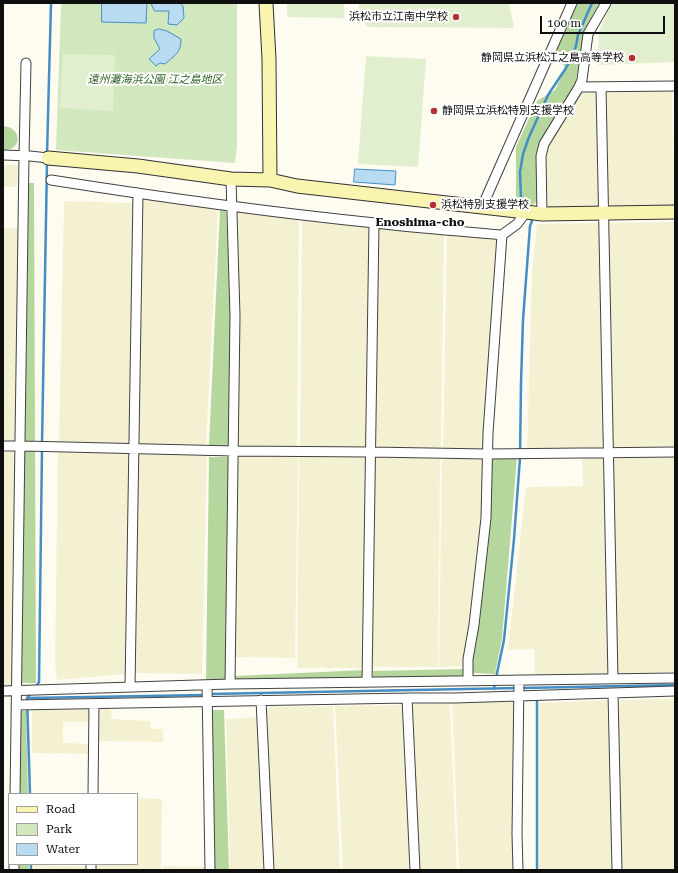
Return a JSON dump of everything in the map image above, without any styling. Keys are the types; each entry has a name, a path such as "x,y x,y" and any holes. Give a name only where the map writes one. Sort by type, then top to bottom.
{"street":[{"path":"266,3 270,59 270,180"},
{"path":"482,207 572,3"},
{"path":"542,214 541,156 544,144 582,80 588,34 606,3"},
{"path":"14,793 27,156 26,63"},
{"path":"578,87 675,86"},
{"path":"601,87 613,679"},
{"path":"3,155 138,166 230,179 270,180 297,186 542,214 675,212"},
{"path":"230,179 235,316 230,684"},
{"path":"51,180 138,194 231,206 374,223 502,235 517,224 526,212"},
{"path":"130,687 138,194"},
{"path":"367,682 374,223"},
{"path":"468,681 468,661 474,625 486,518 487,454 502,235"},
{"path":"3,446 487,454 675,452"},
{"path":"16,705 455,698 519,688 613,679 675,678"},
{"path":"3,691 230,684 468,681 519,688 613,693 675,691"},
{"path":"207,685 210,870"},
{"path":"518,870 519,688"},
{"path":"613,693 617,870"},
{"path":"407,698 414,870"},
{"path":"261,700 269,870"},
{"path":"93,793 94,704"}],"shaded area":[{"path":"672,91 674,205 607,206 604,93"},
{"path":"578,93 597,93 599,207 545,208 542,155"},
{"path":"3,165 18,165 17,187 3,187"},
{"path":"141,198 218,208 206,445 140,445 137,443"},
{"path":"64,201 133,203 130,442 126,445 59,444"},
{"path":"235,210 299,220 297,447 239,447 236,444"},
{"path":"302,220 369,227 367,445 363,448 300,447"},
{"path":"674,222 675,446 614,449 611,447 607,223"},
{"path":"600,223 604,445 601,448 527,449 532,274 537,224"},
{"path":"377,226 444,234 441,449 377,448 374,446"},
{"path":"3,228 19,228 16,440 12,444 3,444"},
{"path":"447,234 493,238 496,241 483,446 481,449 443,449"},
{"path":"3,452 14,452 17,454 14,684 11,687 3,687"},
{"path":"58,452 127,452 130,455 126,674 57,680 55,663"},
{"path":"140,453 207,454 202,674 134,673 137,455"},
{"path":"240,455 298,455 295,658 233,657 236,458"},
{"path":"299,455 364,456 367,458 364,668 297,668"},
{"path":"601,455 604,458 609,673 606,675 535,675 534,649 508,650 526,487 583,486 582,456"},
{"path":"675,455 675,672 618,674 616,673 612,459 615,456"},
{"path":"377,456 440,456 438,667 371,667 373,459"},
{"path":"442,456 480,457 483,459 481,527 466,666 439,667"},
{"path":"675,699 675,870 620,870 616,700"},
{"path":"608,700 613,870 539,870 539,703"},
{"path":"513,701 516,703 514,870 459,870 452,703"},
{"path":"450,703 457,870 417,870 410,704"},
{"path":"402,705 410,870 343,870 335,706"},
{"path":"333,706 340,870 273,870 266,711 270,707"},
{"path":"32,709 89,709 89,722 63,722 63,743 88,744 88,754 32,753"},
{"path":"98,709 111,709 112,719 150,721 151,729 163,729 163,742 96,741"},
{"path":"259,717 265,870 230,870 226,719"},
{"path":"138,798 162,799 161,870 94,870 94,865 138,865"},
{"path":"34,865 86,867 86,870 34,870"},
{"path":"163,866 206,867 206,870 163,870"}],"green space":[{"name":"遠州灘海浜公園 江之島地区","path":"61,3 237,3 237,146 235,163 56,150"},
{"path":"287,3 344,3 344,18 287,17"},
{"path":"359,3 509,3 514,28 368,27 359,17"},
{"path":"578,3 599,3 584,32 576,81 536,153 537,202 530,206 516,203 516,147 537,101 555,90 565,69 557,49"},
{"name":"静岡県立浜松江之島高等学校","path":"612,3 675,3 675,62 598,65 599,31"},
{"path":"63,54 115,55 113,111 60,108"},
{"path":"366,56 426,59 418,167 358,164"},
{"path":"3,126 9,127 17,134 17,143 10,149 3,150"},
{"path":"29,183 34,183 36,683 21,683"},
{"path":"220,210 226,210 231,316 228,446 209,445"},
{"path":"209,457 228,457 225,679 206,680"},
{"path":"517,457 502,639 495,674 471,673 491,462 493,458"},
{"path":"464,669 464,679 373,680 373,671"},
{"path":"365,670 361,680 235,681 235,676"},
{"path":"212,710 224,710 229,870 214,870"},
{"path":"19,711 26,711 28,793 19,793"},
{"path":"18,865 29,865 29,870 18,870"}],"water":[{"path":"102,3 147,3 146,23 102,22"},
{"path":"151,3 180,3 183,6 184,18 177,25 168,24 169,11 155,11"},
{"path":"159,29 167,31 181,39 181,44 179,51 165,64 160,63 156,66 149,59 160,49 154,38 154,31"},
{"path":"355,169 396,171 395,185 354,182"}],"waterway":[{"path":"47,154 51,3"},
{"path":"526,208 521,198 520,172 523,154 548,95 571,59 578,35 592,3"},
{"path":"42,444 47,163"},
{"path":"496,678 504,640 520,458 523,320 530,226 532,221 530,218"},
{"path":"35,688 39,682 42,449"},
{"path":"494,689 495,683"},
{"path":"522,688 675,685"},
{"path":"210,694 517,688"},
{"path":"30,793 27,698 32,692"},
{"path":"28,698 205,695"},
{"path":"537,701 537,870"},
{"path":"31,865 31,870"}],"place":[{"name":"浜松市立江南中学校","path":"456,17"},
{"name":"静岡県立浜松江之島高等学校","path":"632,58"},
{"name":"静岡県立浜松特別支援学校","path":"434,111"},
{"name":"浜松特別支援学校","path":"433,205"}],"district":[{"name":"Enoshima-cho","path":"420,222"}]}
